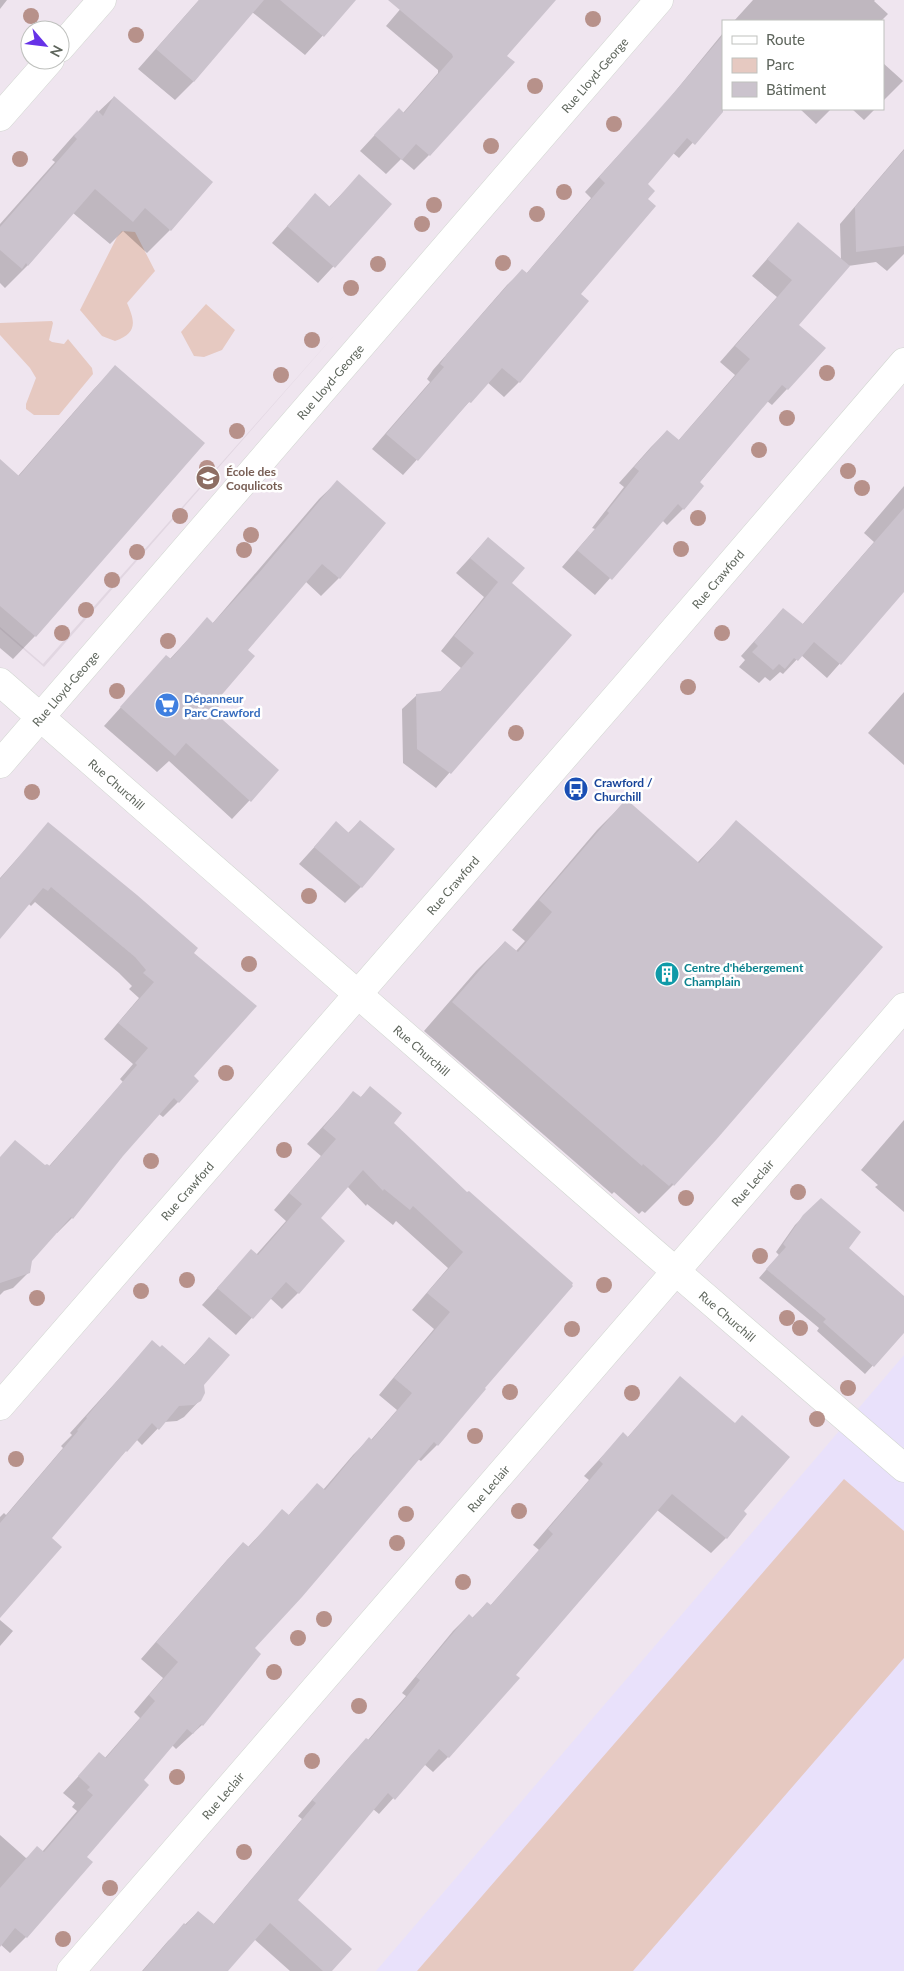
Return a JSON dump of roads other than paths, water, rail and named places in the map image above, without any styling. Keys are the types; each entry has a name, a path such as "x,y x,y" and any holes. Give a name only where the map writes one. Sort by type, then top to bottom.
{"street":[{"path":"70,37 102,0"},
{"name":"Rue Lloyd-George","path":"0,764 659,0"},
{"path":"0,117 41,70"},
{"name":"Rue Crawford","path":"0,1406 643,667 904,362"},
{"name":"Rue Churchill","path":"0,682 676,1272 904,1468"},
{"name":"Rue Leclair","path":"71,1971 904,1007"}],"place":[{"name":"École des Coqulicots","path":"208,478"},
{"name":"Dépanneur Parc Crawford","path":"167,705"},
{"name":"Crawford / Churchill","path":"576,789"},
{"name":"Centre d'hébergement Champlain","path":"667,974"}]}
